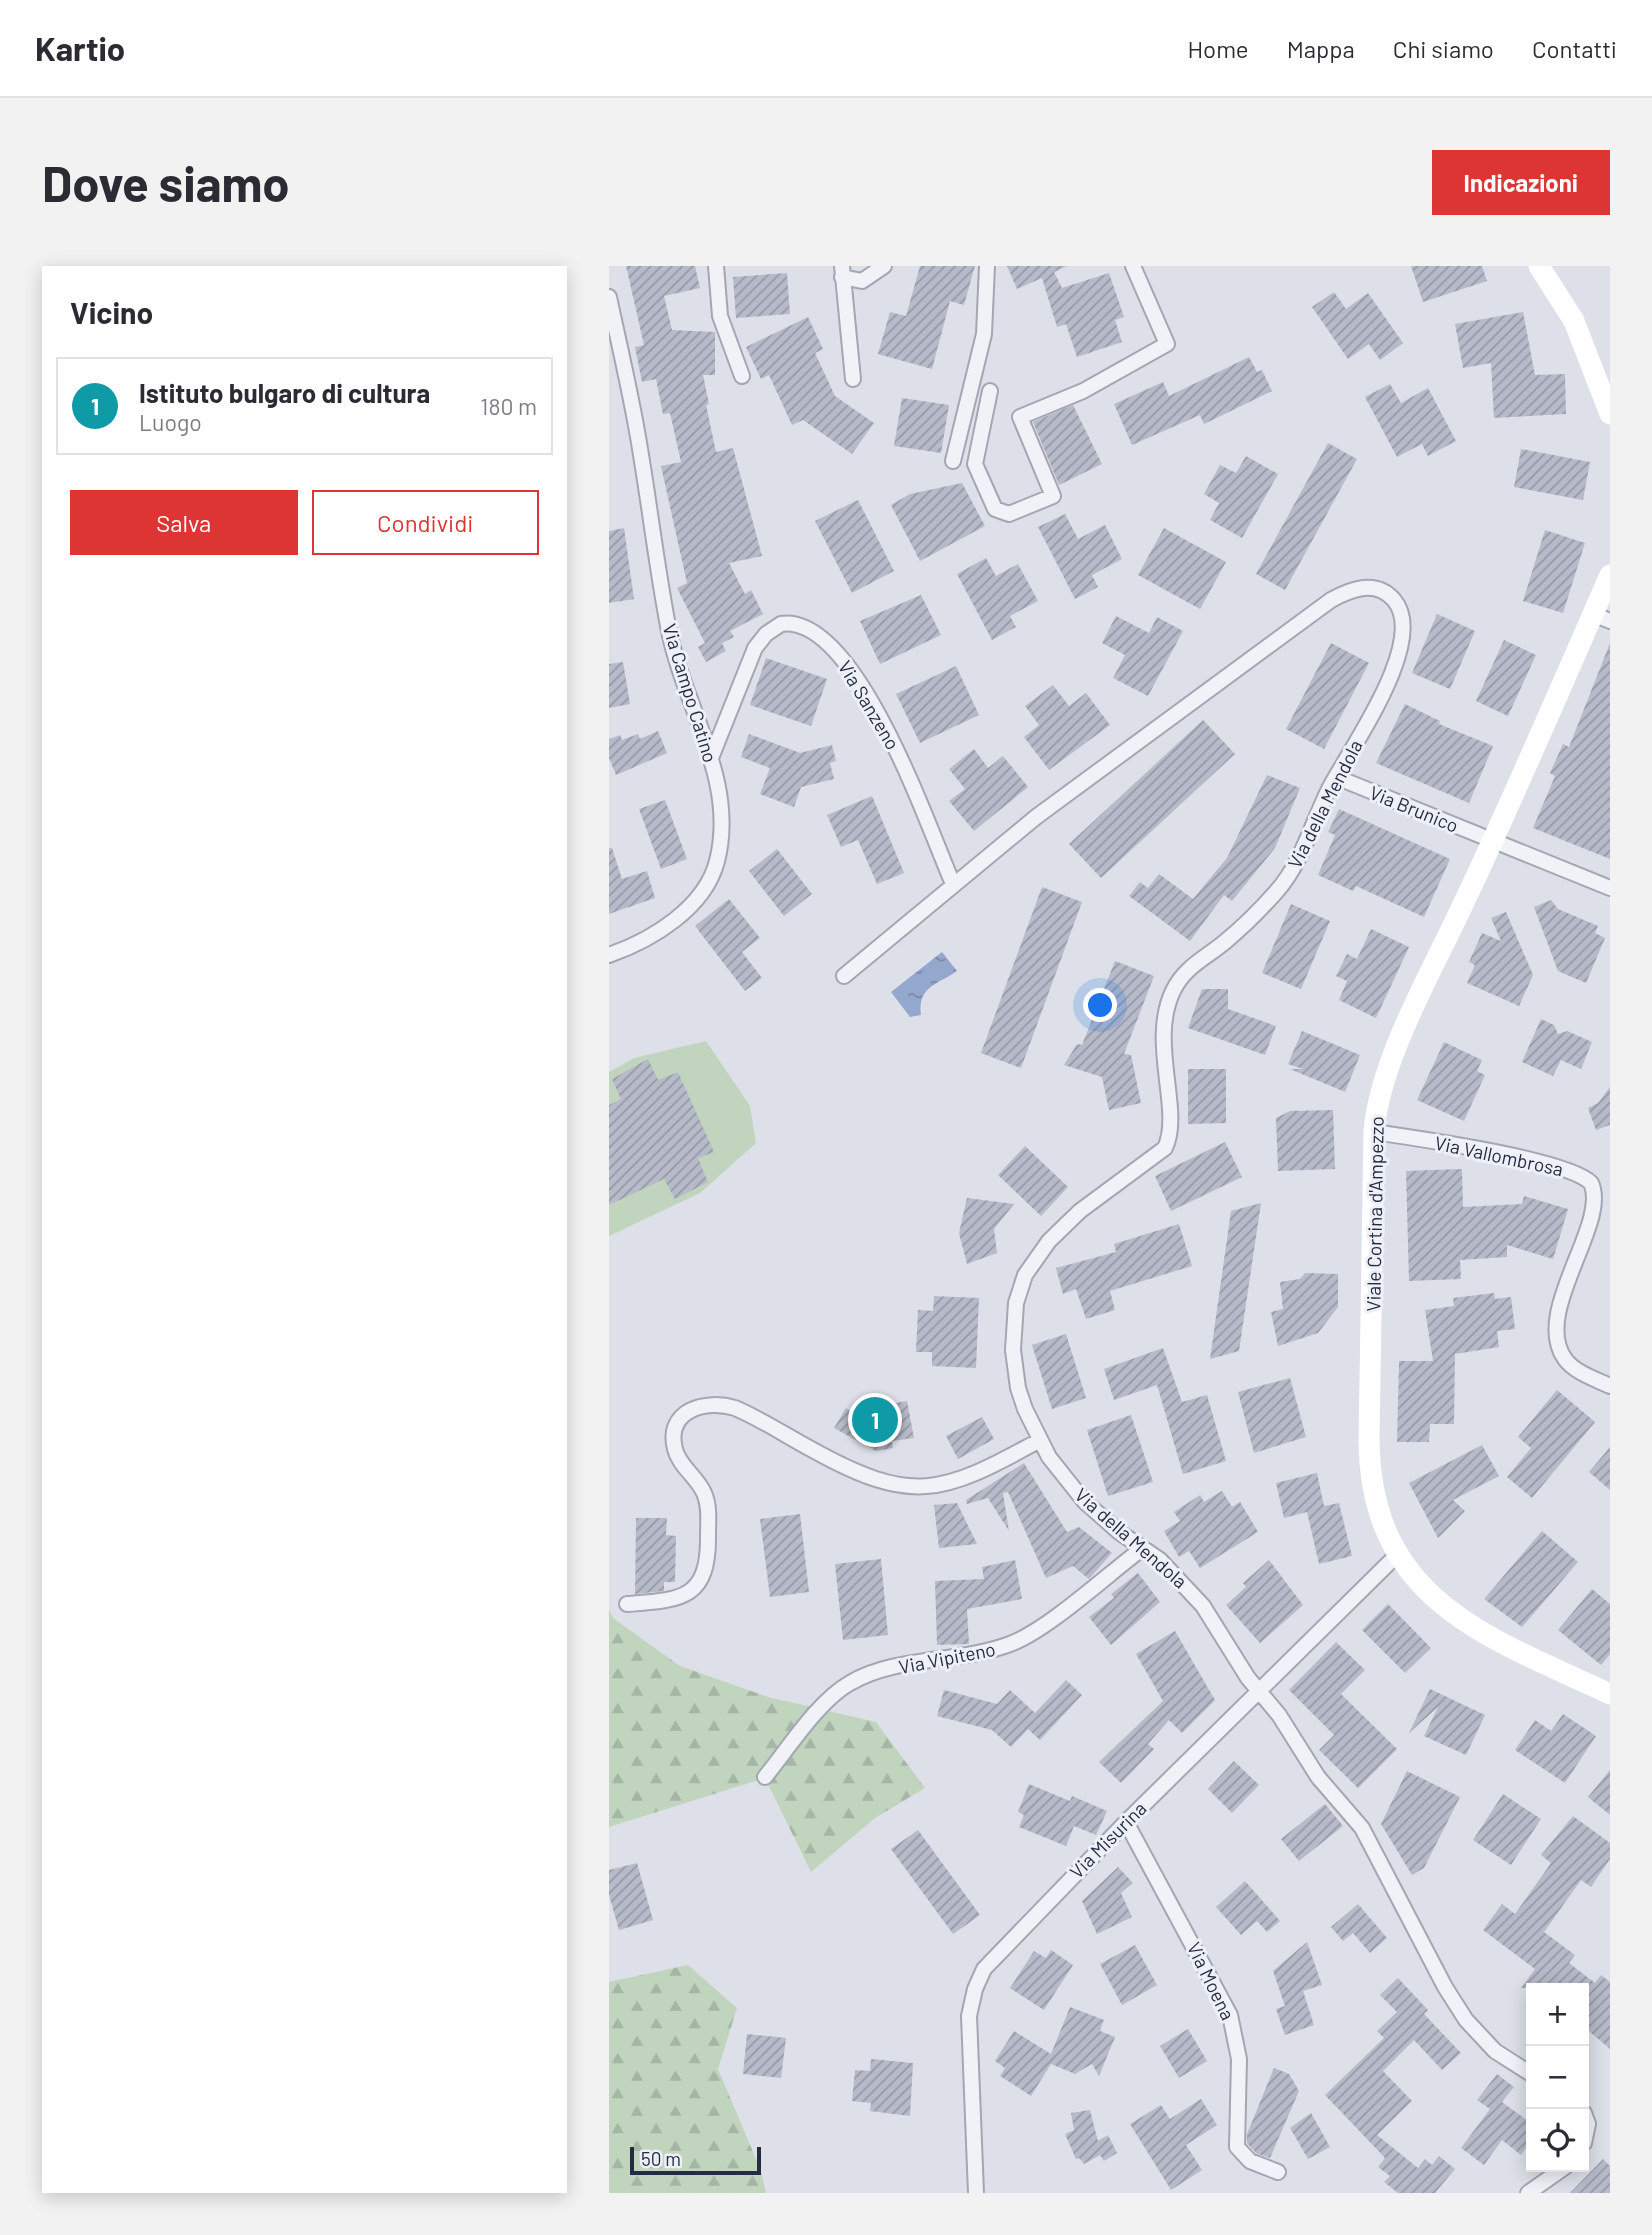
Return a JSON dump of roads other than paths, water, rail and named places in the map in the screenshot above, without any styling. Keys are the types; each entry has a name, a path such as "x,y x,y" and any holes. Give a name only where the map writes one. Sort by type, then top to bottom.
{"street":[{"path":"716,266 720,316 741,376"},
{"path":"842,271 862,281 884,266"},
{"path":"953,461 984,334 988,266"},
{"path":"990,391 976,468 995,509 1009,514 1053,496 1020,417 1083,391 1167,344 1133,266"},
{"path":"1539,266 1574,321 1610,414"},
{"path":"842,271 853,379"},
{"name":"Via Campo Catino","path":"609,297 638,434 668,627 711,758 722,821 717,861 708,884 660,930 609,955"},
{"name":"Viale Cortina d'Ampezzo","path":"1607,1687 1454,1616 1428,1592 1398,1554 1382,1517 1369,1454 1374,1132 1380,1093 1391,1061 1493,841 1602,618 1610,575"},
{"name":"Via della Mendola","path":"844,976 1082,781 1322,605 1344,592 1372,588 1387,594 1398,607 1402,637 1382,696 1336,777 1286,880 1236,932 1185,970 1172,993 1163,1039 1170,1131 1165,1148 1080,1211 1049,1241 1025,1275 1016,1303 1013,1350 1018,1388 1040,1440 1063,1476 1084,1501 1173,1571 1203,1606 1258,1691 1279,1715 1318,1777 1363,1828 1445,1987 1466,2020 1495,2051 1526,2071"},
{"name":"Via Sanzeno","path":"711,758 760,641 781,624 807,628 832,647 867,694 894,742 953,884"},
{"name":"Via Brunico","path":"1336,777 1610,888"},
{"name":"Via Vallombrosa","path":"1374,1132 1480,1149 1573,1172 1594,1187 1605,1206 1562,1313 1558,1340 1560,1351 1568,1363 1610,1386"},
{"path":"627,1604 684,1597 701,1583 705,1572 708,1502 701,1486 679,1458 673,1438 683,1415 697,1406 719,1404 735,1408 861,1475 904,1486 934,1485 958,1480 991,1467 1040,1440"},
{"name":"Via Vipiteno","path":"765,1777 826,1703 848,1684 872,1672 987,1651 1022,1639 1143,1548"},
{"name":"Via Misurina","path":"976,2193 969,2016 977,1982 999,1951 1398,1554"},
{"name":"Via Moena","path":"1126,1822 1230,2015 1239,2059 1237,2147 1250,2161 1278,2172"},
{"path":"1528,2193 1558,2172"}],"water":[{"path":"942,952 957,971 931,987 922,998 921,1015 910,1017 891,992"}],"place":[{"name":"Istituto bulgaro di cultura","path":"875,1420"}]}
